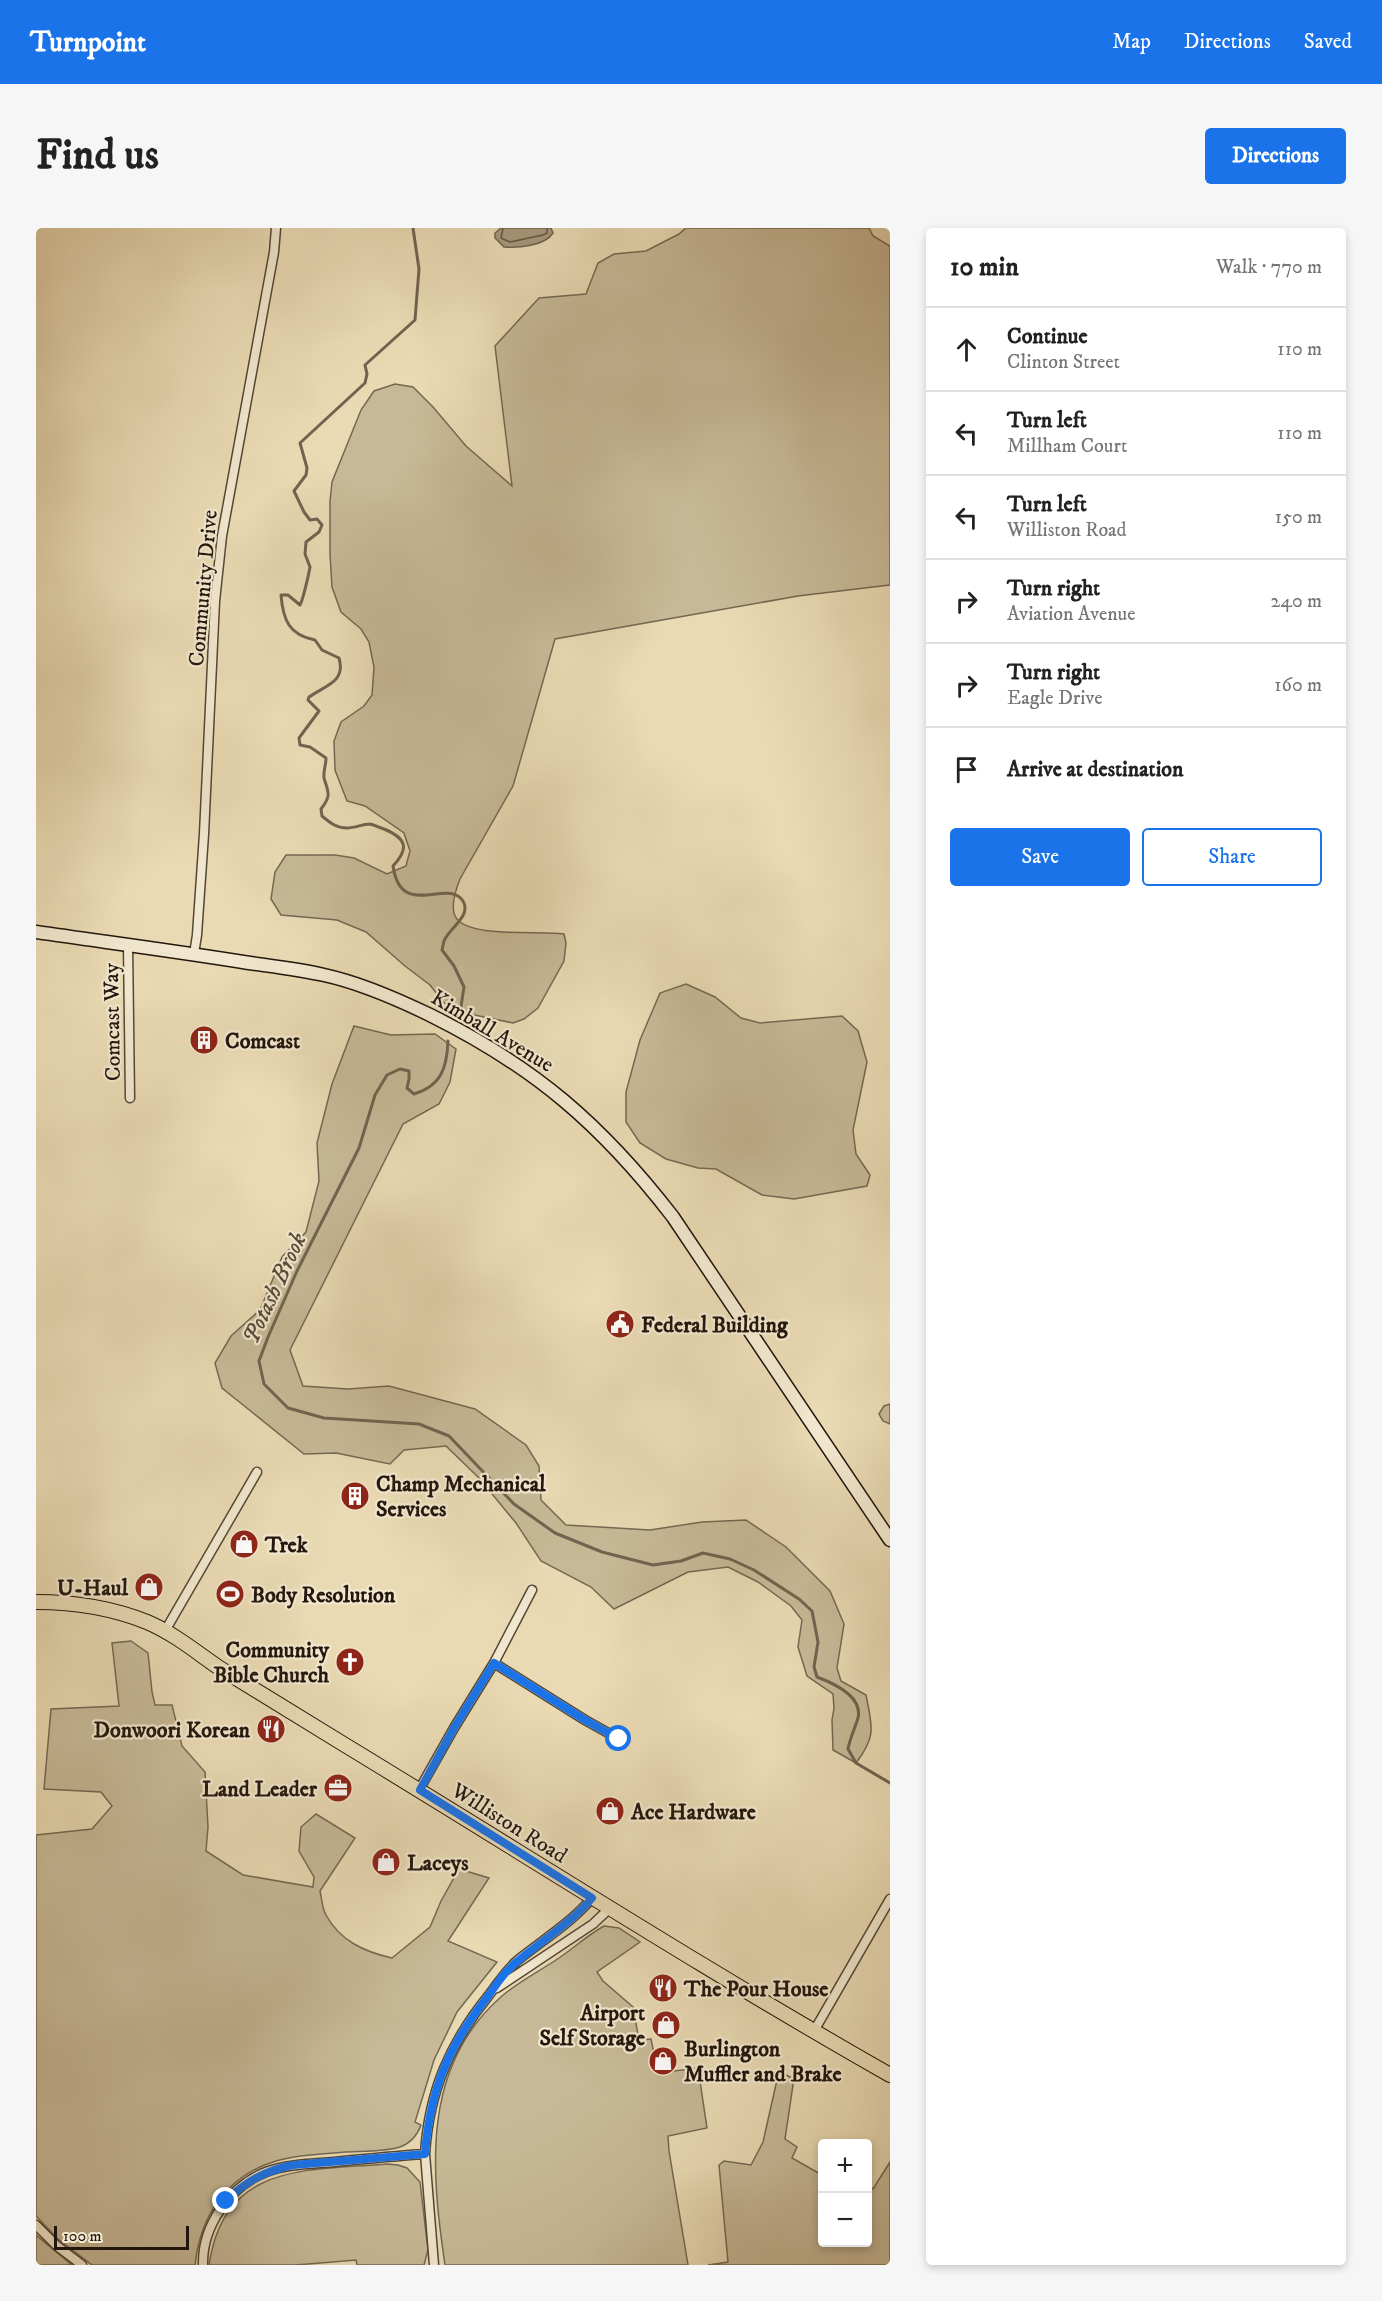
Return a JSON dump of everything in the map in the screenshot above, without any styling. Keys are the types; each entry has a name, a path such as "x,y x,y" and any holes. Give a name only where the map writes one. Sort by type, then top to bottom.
{"main road":[{"name":"Kimball Avenue","path":"36,932 326,975 383,993 455,1028 485,1044 536,1078 572,1106 625,1157 673,1217 890,1540"},
{"name":"Williston Road","path":"36,1602 74,1604 105,1609 128,1615 165,1631 243,1683 592,1898 890,2075"}],"street":[{"name":"Community Drive","path":"194,954 204,834 215,601 222,536 274,252 276,228"},
{"name":"Comcast Way","path":"128,945 130,1098"},
{"path":"165,1631 257,1472"},
{"path":"420,1790 454,1728 494,1663 532,1590"},
{"path":"494,1663 619,1739"},
{"path":"434,2265 425,2154 432,2105 448,2057 468,2022 505,1972 569,1922 592,1898"},
{"path":"814,2031 890,1899"},
{"path":"491,1992 593,1924 610,1908"},
{"path":"203,2265 204,2247 210,2227 220,2210 239,2188 261,2174 293,2165 425,2154"},
{"path":"36,2225 57,2246 82,2265"}],"shaded area":[{"path":"686,228 869,228 873,236 890,246 890,585 798,596 555,639 513,786 460,879 453,907 455,916 462,923 473,928 488,931 564,934 566,943 564,961 538,1008 524,1019 513,1023 470,1014 444,1003 430,985 366,932 337,920 281,915 271,899 275,872 286,855 335,855 354,858 387,874 406,866 410,851 404,833 365,806 347,801 335,770 334,741 341,722 364,706 372,695 374,667 369,642 361,629 341,612 332,587 330,501 332,482 361,410 374,391 395,384 413,387 466,446 512,486 495,346 539,298 586,294 598,263 614,254 646,251"},
{"path":"686,984 715,997 741,1018 760,1023 842,1016 858,1031 867,1062 853,1130 856,1154 870,1175 867,1186 794,1199 762,1195 716,1169 698,1168 666,1159 640,1143 626,1122 626,1092 640,1040 660,993"},
{"path":"354,1026 391,1035 435,1034 456,1049 450,1082 439,1104 403,1124 290,1350 303,1386 348,1389 389,1386 475,1409 526,1445 539,1466 541,1500 566,1525 650,1530 702,1522 746,1520 786,1547 830,1591 844,1624 837,1668 841,1681 866,1695 871,1723 870,1738 856,1763 833,1750 833,1694 807,1676 798,1647 802,1620 791,1606 758,1582 728,1567 688,1572 614,1609 591,1587 541,1561 516,1523 479,1478 446,1446 404,1450 390,1464 336,1453 304,1454 222,1388 215,1363 231,1336 260,1310 282,1257 306,1232 319,1181 317,1143 332,1084"},
{"path":"890,1404 890,1424 883,1421 879,1414 884,1406"},
{"path":"131,1641 148,1653 155,1705 172,1705 182,1746 205,1772 208,1827 206,1851 243,1875 313,1887 314,1877 299,1851 301,1827 316,1814 355,1838 320,1891 325,1913 338,1932 354,1944 392,1958 430,1927 459,1869 489,1878 448,1941 497,1962 457,2012 434,2060 415,2122 421,2125 415,2136 407,2143 393,2149 299,2156 256,2169 241,2178 218,2201 203,2231 195,2265 92,2265 58,2239 36,2216 36,1835 92,1829 112,1806 101,1792 44,1789 51,1709 119,1706 112,1643"},
{"path":"604,1926 619,1928 640,1942 597,1972 603,1981 633,2007 639,2040 651,2039 658,2073 698,2068 707,2128 668,2136 688,2265 445,2265 437,2193 438,2121 445,2087 457,2054 476,2024 502,1996"},
{"path":"779,2071 792,2078 785,2139 797,2147 792,2158 818,2173 818,2247 872,2247 872,2188 890,2162 890,2265 708,2265 728,2262 719,2165 724,2161 751,2165 763,2142"},
{"path":"387,2164 407,2168 420,2182 428,2250 424,2265 357,2265 356,2260 296,2265 209,2265 218,2231 232,2207 251,2190 273,2178 299,2172"},
{"path":"36,2235 72,2265 36,2265"}],"water":[{"path":"501,228 551,228 553,233 538,243 504,247 495,238 495,233"}],"waterway":[{"name":"Potash Brook","path":"413,228 419,269 415,320 365,365 367,374 365,383 300,443 307,468 306,475 294,491 310,520 317,519 322,525 319,532 306,542 305,554 310,567 300,605 288,595 281,595 286,619 293,630 306,638 315,640 322,650 339,658 340,673 337,678 309,697 308,700 319,711 299,738 300,745 310,747 326,758 324,776 328,794 321,809 322,816 343,828 370,824 391,832 403,844 402,854 393,866 398,882 405,891 415,895 447,893 456,895 463,901 465,912 447,936 442,950 454,966 464,987 460,1013"},
{"name":"Potash Brook","path":"448,1041 444,1068 431,1086 414,1094 407,1088 409,1071 400,1069 387,1075 375,1095 359,1148 297,1271 268,1337 259,1361 264,1384 288,1408 324,1418 419,1424 449,1436 514,1504 555,1533 602,1552 653,1565 681,1561 703,1553 730,1559 754,1570 799,1599 812,1611 818,1642 814,1667 817,1677 845,1692 856,1703 858,1710 858,1718 848,1749 856,1763 890,1783"}],"place":[{"name":"Comcast","path":"204,1040"},
{"name":"Federal Building","path":"620,1324"},
{"name":"Champ Mechanical Services","path":"355,1496"},
{"name":"Trek","path":"244,1544"},
{"name":"U-Haul","path":"149,1587"},
{"name":"Body Resolution","path":"230,1594"},
{"name":"Community Bible Church","path":"350,1662"},
{"name":"Donwoori Korean","path":"271,1729"},
{"name":"Land Leader","path":"338,1788"},
{"name":"Ace Hardware","path":"610,1811"},
{"name":"Laceys","path":"386,1862"},
{"name":"The Pour House","path":"663,1988"},
{"name":"Airport Self Storage","path":"666,2025"},
{"name":"Burlington Muffler and Brake","path":"663,2061"}],"route":[{"path":"226,2201 246,2182 277,2168 425,2154 432,2105 441,2075 457,2039 468,2022 505,1972 569,1922 592,1898 420,1790 454,1728 494,1663 619,1739"}]}
